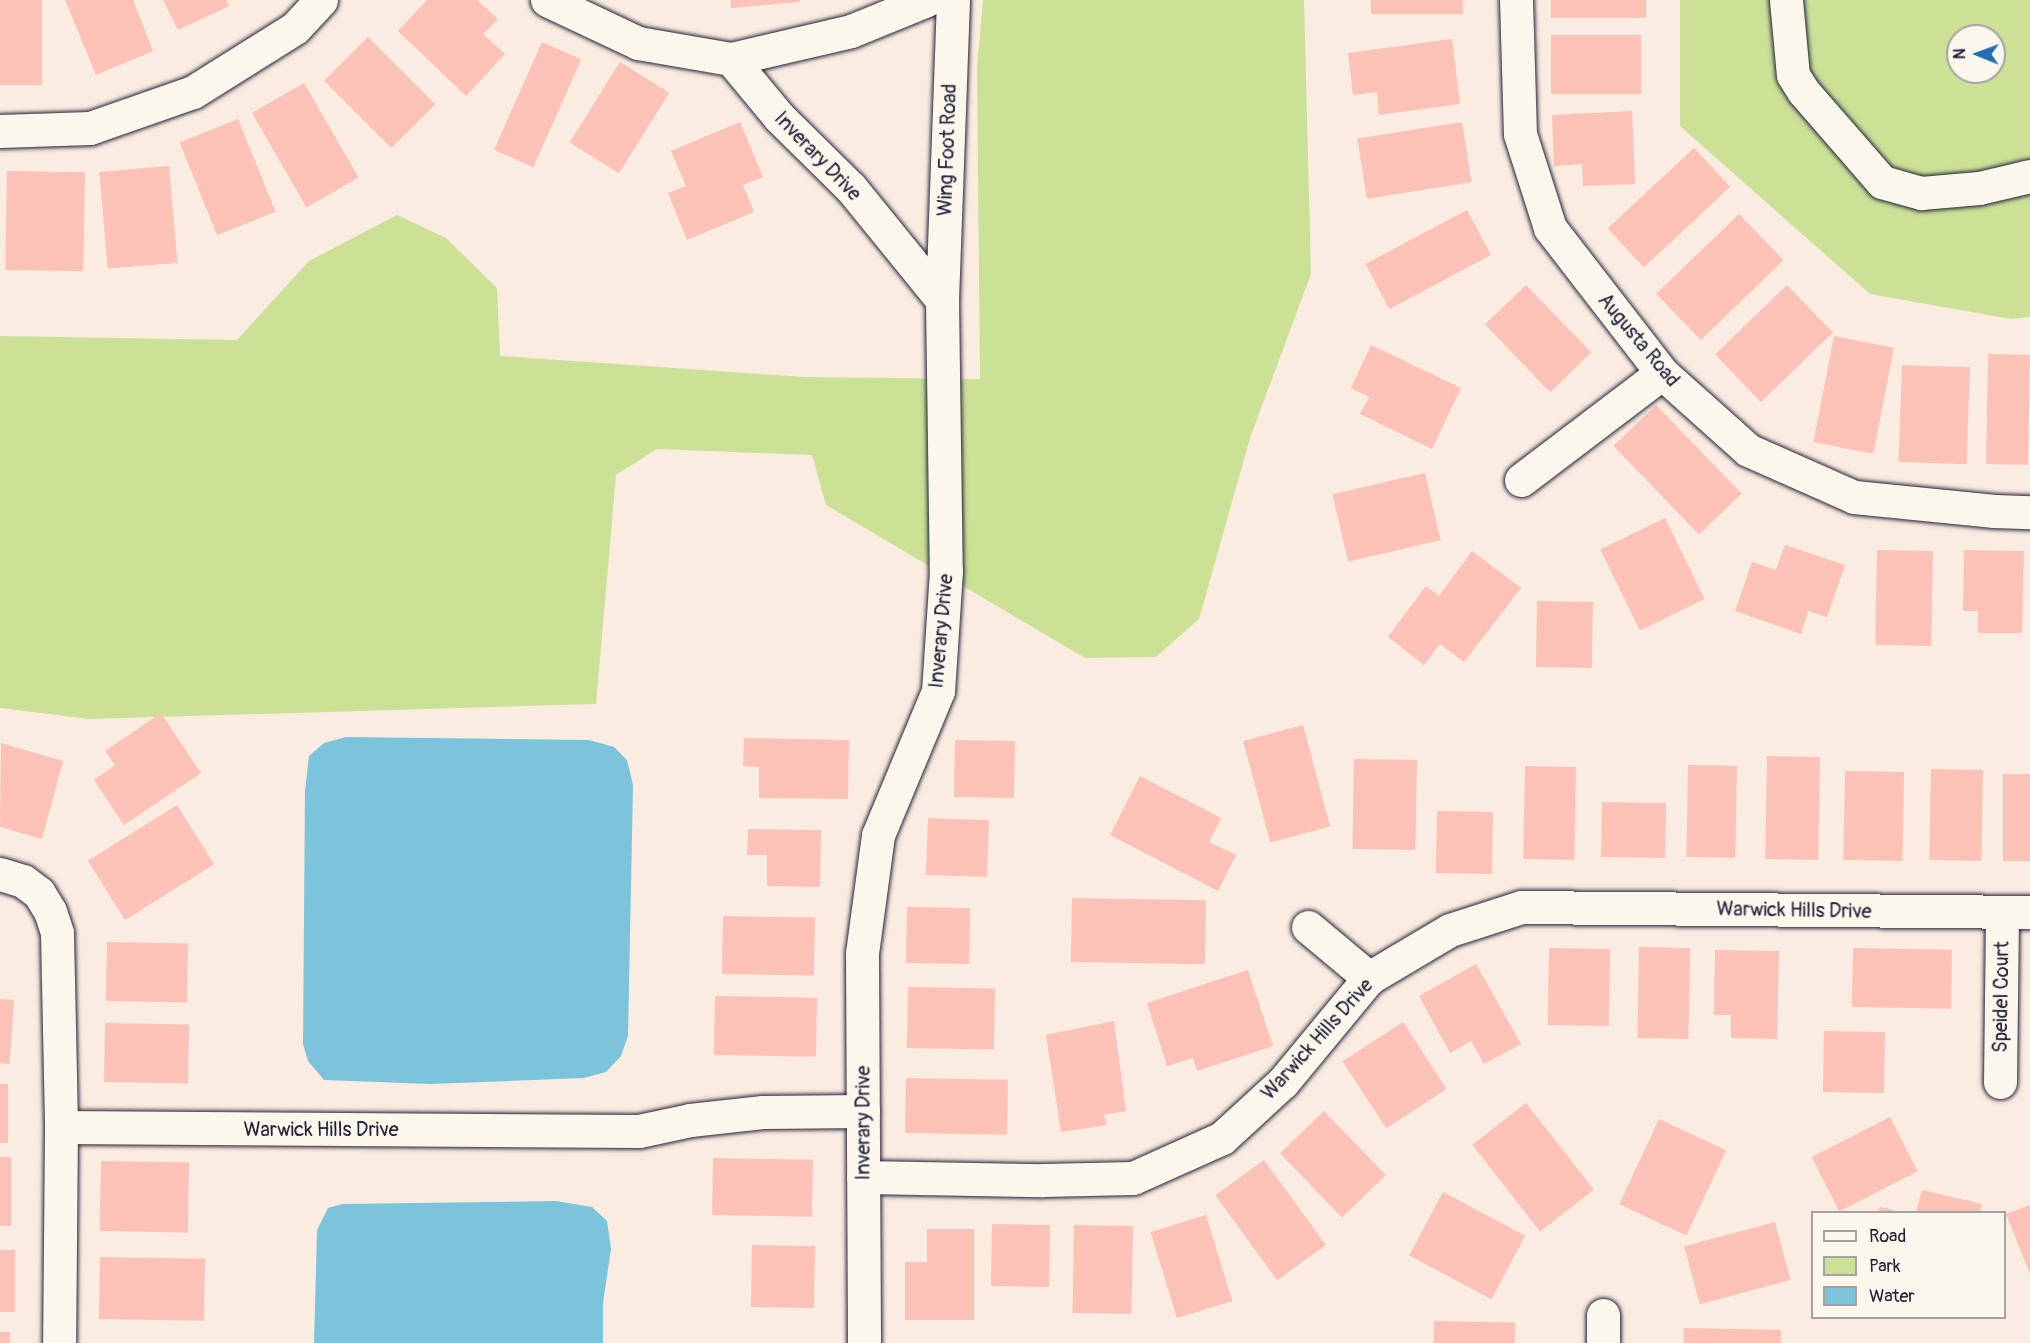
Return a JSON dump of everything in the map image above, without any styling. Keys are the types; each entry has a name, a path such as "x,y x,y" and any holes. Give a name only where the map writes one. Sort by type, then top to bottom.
{"street":[{"path":"0,131 90,128 193,92 295,28 321,0"},
{"path":"547,0 638,43 731,59 851,31 927,0"},
{"name":"Wing Foot Road","path":"942,300 953,0"},
{"name":"Augusta Road","path":"1516,0 1520,134 1550,228 1662,373 1749,450 1854,497 2030,512"},
{"path":"1786,0 1793,75 1803,91 1882,182 1921,193 1979,188 2030,176"},
{"name":"Inverary Drive","path":"731,59 779,117 851,188 942,300 946,571 938,691 878,835 862,953 864,1343"},
{"path":"1521,480 1662,373"},
{"path":"0,874 23,881 39,893 50,911 57,933 61,1127 59,1343"},
{"name":"Warwick Hills Drive","path":"863,1177 1043,1180 1133,1178 1222,1138 1283,1082 1369,978 1450,930 1521,907 2016,912"},
{"name":"Speidel Court","path":"2000,1082 2016,912"},
{"path":"1308,927 1369,978"},
{"name":"Warwick Hills Drive","path":"61,1127 639,1131 690,1120 763,1112 863,1111"}],"green space":[{"path":"983,0 1304,0 1311,274 1250,438 1199,619 1156,657 1085,658 826,505 812,455 657,449 616,475 596,704 90,719 0,708 0,336 237,340 309,261 397,215 446,238 497,288 500,356 804,377 980,379 977,67"},
{"path":"1680,0 2030,0 2030,317 2011,319 1870,294 1680,126"}],"water":[{"path":"346,737 589,740 614,747 627,760 633,785 628,1036 621,1056 606,1072 584,1078 430,1084 324,1080 308,1061 303,1044 305,791 309,756 324,743"},
{"path":"556,1201 592,1207 607,1221 611,1249 603,1303 603,1343 314,1343 317,1230 328,1208 342,1204"}],"building":[{"path":"0,0 42,0 42,85 0,85"},
{"path":"65,0 133,0 153,51 96,75"},
{"path":"163,0 226,0 229,6 178,30"},
{"path":"427,0 477,0 498,19 483,34 505,54 466,96 398,31"},
{"path":"731,0 800,0 800,2 731,8"},
{"path":"1371,0 1463,0 1463,14 1371,14"},
{"path":"1551,0 1646,0 1646,18 1551,18"},
{"path":"1551,35 1641,35 1641,94 1551,94"},
{"path":"368,37 435,104 391,148 324,81"},
{"path":"1452,39 1460,104 1379,115 1377,92 1353,95 1348,53"},
{"path":"542,42 581,59 533,167 494,150"},
{"path":"620,62 669,93 619,173 570,143"},
{"path":"304,83 358,177 307,207 252,113"},
{"path":"1632,111 1635,184 1583,186 1582,164 1554,166 1552,115"},
{"path":"238,119 275,212 217,235 180,143"},
{"path":"740,122 763,177 743,185 754,212 687,240 668,193 686,186 671,151"},
{"path":"1462,122 1472,182 1367,199 1357,139"},
{"path":"1694,148 1730,187 1644,267 1608,228"},
{"path":"169,166 177,263 108,269 99,172"},
{"path":"7,171 85,172 83,271 5,270"},
{"path":"1467,210 1491,255 1389,309 1365,264"},
{"path":"1739,214 1783,260 1701,340 1656,294"},
{"path":"1526,285 1591,353 1550,392 1485,325"},
{"path":"1787,285 1833,332 1761,402 1715,354"},
{"path":"1834,336 1894,348 1873,454 1813,442"},
{"path":"1371,345 1461,388 1432,449 1360,414 1369,397 1351,388"},
{"path":"1988,354 2030,355 2028,465 1986,464"},
{"path":"1902,365 1970,367 1967,464 1899,462"},
{"path":"1656,405 1741,493 1699,534 1614,446"},
{"path":"1425,473 1441,540 1348,562 1332,494"},
{"path":"1665,518 1704,599 1640,630 1600,550"},
{"path":"1785,545 1845,565 1827,617 1808,611 1801,634 1735,611 1752,562 1776,570"},
{"path":"1877,550 1933,551 1931,646 1875,645"},
{"path":"1964,550 2024,551 2022,633 1978,633 1978,611 1963,611"},
{"path":"1472,551 1521,588 1464,662 1440,644 1424,665 1388,637 1426,586 1439,596"},
{"path":"1537,601 1593,602 1592,668 1536,667"},
{"path":"161,713 201,773 124,825 94,780 115,765 105,751"},
{"path":"1303,725 1330,826 1270,842 1243,741"},
{"path":"744,738 849,740 848,799 759,798 759,767 743,766"},
{"path":"955,740 1015,741 1014,798 954,797"},
{"path":"1,743 63,761 42,839 0,827"},
{"path":"1767,756 1820,757 1818,860 1765,859"},
{"path":"1354,759 1417,760 1415,850 1352,849"},
{"path":"1688,765 1737,766 1735,858 1686,857"},
{"path":"1525,766 1576,767 1574,860 1523,859"},
{"path":"1931,769 1983,770 1981,861 1929,860"},
{"path":"1845,771 1904,772 1902,861 1843,860"},
{"path":"2003,774 2030,774 2030,861 2003,861"},
{"path":"1140,776 1221,818 1209,842 1236,855 1218,891 1110,835"},
{"path":"1602,802 1666,803 1665,858 1601,857"},
{"path":"177,805 214,864 125,920 88,861"},
{"path":"1437,811 1493,812 1492,874 1436,873"},
{"path":"928,818 989,820 987,877 926,875"},
{"path":"748,829 821,830 820,887 767,886 767,855 747,855"},
{"path":"1072,898 1206,900 1205,964 1071,962"},
{"path":"907,907 970,908 969,964 906,963"},
{"path":"723,916 815,918 814,976 722,974"},
{"path":"107,942 188,943 187,1002 106,1001"},
{"path":"1639,947 1690,948 1688,1039 1637,1038"},
{"path":"1549,948 1610,949 1609,1026 1548,1025"},
{"path":"1853,948 1952,950 1951,1009 1852,1007"},
{"path":"1715,950 1779,951 1777,1039 1731,1038 1731,1015 1714,1015"},
{"path":"1476,964 1521,1044 1484,1064 1471,1041 1450,1053 1419,996"},
{"path":"1248,970 1273,1046 1197,1071 1193,1058 1167,1066 1147,1003"},
{"path":"908,987 995,989 994,1050 907,1048"},
{"path":"715,996 817,998 816,1057 714,1055"},
{"path":"0,999 14,1000 10,1064 0,1063"},
{"path":"1114,1021 1126,1111 1104,1115 1107,1125 1061,1132 1046,1035"},
{"path":"1403,1022 1447,1089 1386,1128 1343,1061"},
{"path":"105,1023 189,1024 188,1083 104,1082"},
{"path":"1824,1031 1885,1032 1884,1093 1823,1092"},
{"path":"906,1078 1008,1080 1007,1135 905,1133"},
{"path":"0,1084 8,1084 8,1143 0,1143"},
{"path":"1526,1103 1594,1190 1540,1232 1472,1145"},
{"path":"1324,1111 1386,1175 1342,1217 1280,1153"},
{"path":"1890,1117 1918,1171 1839,1211 1812,1157"},
{"path":"1659,1119 1726,1150 1686,1235 1619,1204"},
{"path":"0,1157 11,1157 11,1226 0,1226"},
{"path":"713,1158 813,1160 812,1217 712,1215"},
{"path":"1264,1160 1326,1245 1277,1280 1215,1195"},
{"path":"101,1161 189,1163 188,1233 100,1231"},
{"path":"1922,1190 1982,1204 1980,1211 1916,1211"},
{"path":"1443,1192 1525,1236 1491,1299 1409,1256"},
{"path":"2030,1205 2030,1274 2006,1214"},
{"path":"1880,1207 1897,1211 1878,1211"},
{"path":"1206,1215 1232,1301 1177,1318 1151,1232"},
{"path":"1775,1222 1791,1280 1700,1304 1684,1246"},
{"path":"992,1224 1050,1225 1049,1287 991,1286"},
{"path":"1074,1225 1133,1226 1131,1314 1072,1313"},
{"path":"927,1229 974,1229 974,1320 905,1320 905,1262 927,1262"},
{"path":"752,1245 815,1246 814,1308 751,1307"},
{"path":"0,1250 15,1250 15,1312 0,1312"},
{"path":"100,1257 205,1259 204,1321 99,1319"},
{"path":"1434,1321 1515,1322 1515,1343 1434,1343"},
{"path":"1684,1328 1781,1330 1781,1343 1684,1343"},
{"path":"0,1332 10,1332 10,1343 0,1343"}]}
